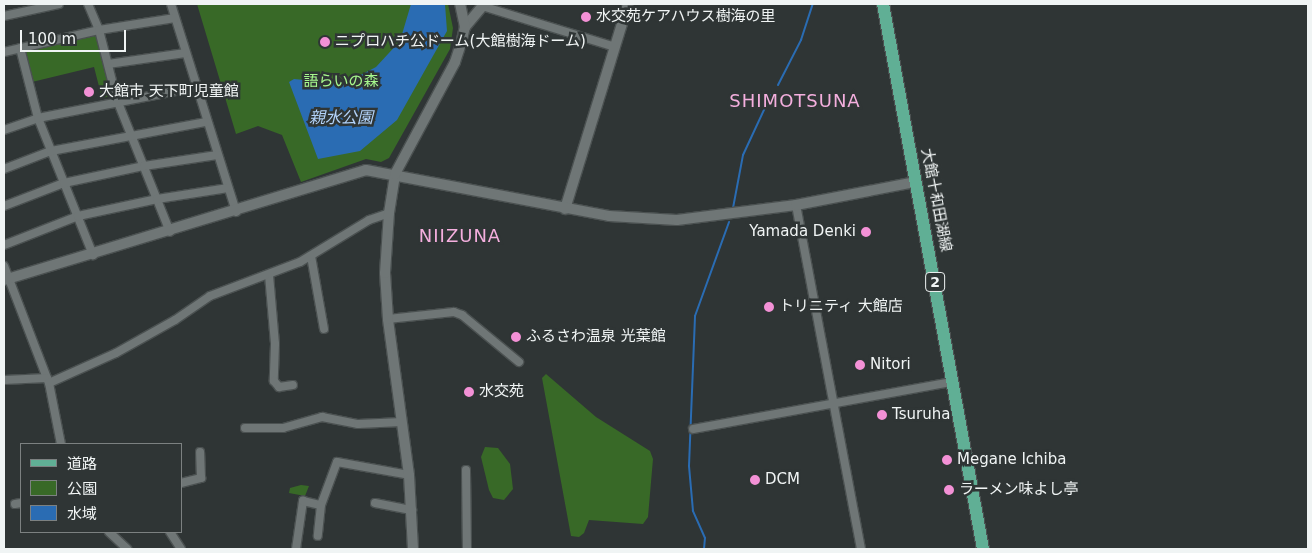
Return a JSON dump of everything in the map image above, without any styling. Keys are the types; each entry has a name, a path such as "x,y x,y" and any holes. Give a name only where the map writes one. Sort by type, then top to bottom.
{"main road":[{"name":"大館十和田湖線","path":"883,4 983,549"}],"street":[{"path":"4,16 59,4"},
{"path":"88,4 99,30 117,100 170,232"},
{"path":"171,4 206,122 236,212"},
{"path":"460,4 465,27"},
{"path":"565,209 628,4"},
{"path":"413,549 409,474 388,319 385,273 389,213 395,174 455,62 465,27 483,5 615,47"},
{"path":"4,52 99,30 175,18"},
{"path":"20,48 38,118 93,255"},
{"path":"108,64 185,53"},
{"path":"4,130 38,118 117,100 196,87"},
{"path":"4,169 51,151 130,134 206,122"},
{"path":"4,206 64,183 144,166 217,155"},
{"path":"7,280 236,212 366,170 395,174 565,209 609,216 677,220 796,205 916,182"},
{"path":"4,245 78,216 157,199 228,188"},
{"path":"796,205 861,549"},
{"path":"4,380 48,380 116,353 210,296 269,275 311,256 369,220 389,213"},
{"path":"311,256 324,329"},
{"path":"4,266 7,280 48,380 61,443"},
{"path":"269,275 275,344 274,381 279,386 293,385"},
{"path":"388,319 454,312 462,315 519,362"},
{"path":"693,429 951,382"},
{"path":"245,428 283,428 322,417 358,424 402,422"},
{"path":"182,483 200,478 200,452"},
{"path":"318,536 321,505 325,500 334,463 409,474"},
{"path":"466,470 467,549"},
{"path":"296,549 303,501 321,505"},
{"path":"375,503 412,510"},
{"path":"110,533 127,549"},
{"path":"171,533 181,549"}],"green space":[{"name":"語らいの森","path":"197,4 448,4 453,28 450,49 389,158 381,162 366,159 301,182 282,135 258,126 236,134"},
{"path":"96,34 111,96 102,98 94,67 32,82 25,51"},
{"path":"546,374 596,417 650,451 653,459 648,517 643,524 589,520 584,533 579,537 571,536 542,378"},
{"path":"485,447 498,448 510,464 513,489 504,500 493,498 489,490 481,457"},
{"path":"301,485 309,486 305,496 289,493 290,488"}],"water":[{"name":"親水公園","path":"411,4 445,4 447,31 397,120 360,151 318,159 289,82 294,79 335,83 351,80 376,67 400,41"}],"waterway":[{"path":"778,85 801,40 813,4"},
{"path":"733,208 743,155 771,95"},
{"path":"704,549 705,538 693,511 689,466 695,316 729,222"}],"place":[{"name":"水交苑ケアハウス樹海の里","path":"586,17"},
{"name":"ニプロハチ公ドーム(大館樹海ドーム)","path":"325,42"},
{"name":"大館市 天下町児童館","path":"89,92"},
{"name":"Yamada Denki","path":"866,232"},
{"name":"トリニティ 大館店","path":"769,307"},
{"name":"ふるさわ温泉 光葉館","path":"516,337"},
{"name":"Nitori","path":"860,365"},
{"name":"水交苑","path":"469,392"},
{"name":"Tsuruha","path":"882,415"},
{"name":"Megane Ichiba","path":"947,460"},
{"name":"DCM","path":"755,480"},
{"name":"ラーメン味よし亭","path":"949,490"}],"district":[{"name":"SHIMOTSUNA","path":"795,101"},
{"name":"NIIZUNA","path":"460,236"}]}
